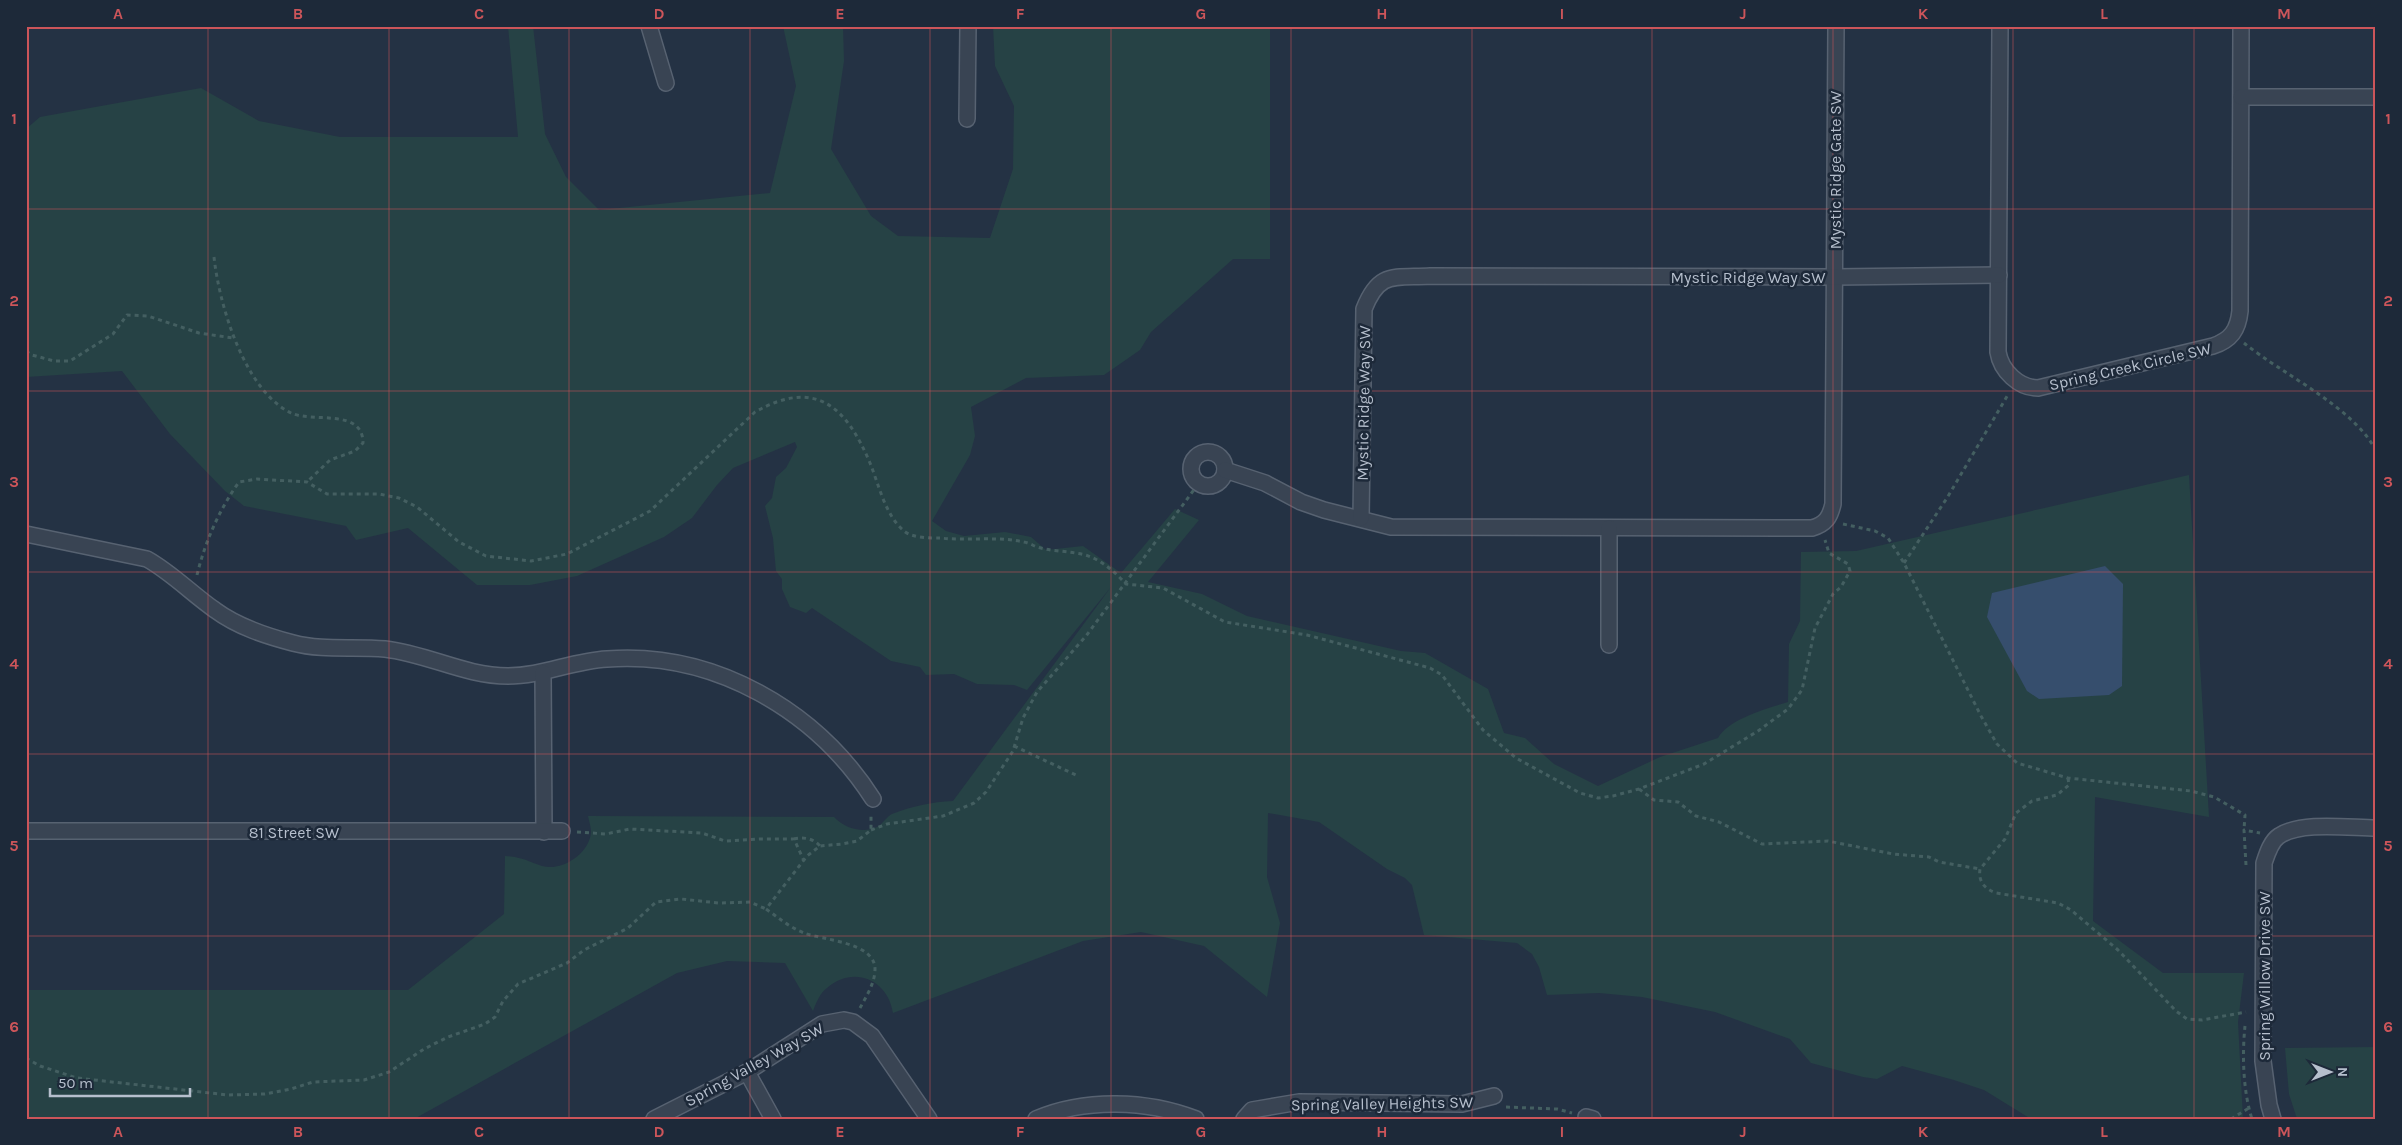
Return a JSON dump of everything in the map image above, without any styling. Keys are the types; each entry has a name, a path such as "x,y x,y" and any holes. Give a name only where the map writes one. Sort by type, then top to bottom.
{"street":[{"path":"649,26 666,83"},
{"path":"967,119 968,26"},
{"name":"Mystic Ridge Gate SW","path":"1823,524 1831,515 1833,504 1836,26"},
{"name":"Spring Creek Circle SW","path":"2000,26 2000,362 2006,372 2030,388 2038,388 2213,346 2225,342 2233,334"},
{"path":"2233,334 2239,321 2240,310 2241,26"},
{"path":"2241,97 2376,98"},
{"name":"Mystic Ridge Way SW","path":"1361,518 1364,309 1372,289 1383,281 1397,278 1430,276 1835,277 1999,275"},
{"path":"1209,451 1214,452 1223,460 1225,470 1220,481 1215,484 1204,485 1199,483 1194,479 1191,469 1194,458 1198,454 1209,451"},
{"path":"1225,470 1265,483 1301,502 1324,510 1391,526 1812,528 1823,524"},
{"path":"1609,528 1609,644"},
{"path":"26,534 137,556 159,566 216,611 237,623 260,634 294,644 330,649 384,649 416,654 480,674 508,676 543,673 582,661 622,658 680,664 721,676 770,699 816,730 851,768 873,799"},
{"path":"543,673 544,832"},
{"name":"Spring Willow Drive SW","path":"2273,1119 2269,1105 2263,1061 2264,863 2269,850 2278,836 2300,828 2376,828"},
{"name":"81 Street SW","path":"26,831 562,831"},
{"name":"Spring Valley Way SW","path":"654,1119 748,1072 822,1024 844,1020 853,1022"},
{"path":"853,1022 872,1036 930,1119"},
{"path":"748,1072 773,1119"},
{"name":"Spring Valley Heights SW","path":"1244,1119 1252,1110 1300,1102 1462,1104 1488,1099"},
{"path":"1036,1119 1086,1106 1116,1104 1175,1111 1196,1119"}],"path":[{"path":"214,257 221,299 234,338 240,352 261,386 278,405 292,413 341,419 356,425 363,434 363,443 355,451 330,460 307,482"},
{"path":"26,351 32,355 54,361 70,361 113,334 127,315 148,316 199,333 234,338"},
{"path":"2233,334 2258,354 2353,419 2370,438 2376,451"},
{"path":"1904,563 1947,498 2017,380"},
{"path":"193,593 204,545 239,482 257,479 307,482 327,494 378,494 399,498 417,506 459,542 486,556 532,561 567,554 650,511 755,412 772,402 790,397 810,396 826,403 854,432 870,462 895,521 905,532 951,539 1024,542 1041,548 1077,553 1096,559 1114,570 1126,584 1163,588 1224,622 1307,636 1430,668 1447,680 1484,730 1516,758 1539,772 1588,796 1598,798 1639,789 1704,764 1758,731 1788,709 1802,690 1815,628 1833,594 1841,587 1850,571 1848,564 1829,553 1823,524 1875,531 1888,538 1904,563 1997,744 2017,763 2068,778 2192,791 2214,797 2245,815 2244,830"},
{"path":"766,908 804,861 820,846 857,841 871,830 887,824 943,816 974,803 986,792 1000,774 1037,692 1070,656 1126,584 1199,483"},
{"path":"1014,746 1078,776"},
{"path":"2068,778 2069,785 2057,795 2032,801 2016,813 2005,839 1980,869 1981,882 1988,890 2016,897 2058,903 2088,923 2141,972 2176,1011 2187,1019 2202,1020 2246,1012"},
{"path":"1639,789 1654,800 1678,802 1696,816 1719,822 1762,844 1828,842 1893,854 1928,857 1939,862 1980,869"},
{"path":"871,830 873,799"},
{"path":"562,831 606,834 630,829 702,833 725,842 760,838 794,839 805,837 820,846"},
{"path":"794,839 804,861"},
{"path":"26,1058 40,1066 77,1078 228,1095 265,1094 313,1082 364,1080 389,1072 424,1049 485,1024 495,1017 504,1001 518,984 567,963 584,950 628,928 656,902 681,898 720,903 750,902 766,908 785,924 807,934 849,943 872,960 876,968 872,984 853,1022"},
{"path":"1488,1099 1506,1108 1557,1109 1590,1118"},
{"path":"2232,1119 2249,1108"}],"green space":[{"path":"508,26 533,26 545,134 566,177 599,210 770,193 796,86 783,26 843,26 844,61 831,149 871,216 898,236 990,238 1013,169 1014,106 995,66 993,26 1270,26 1270,259 1233,259 1151,332 1140,350 1104,375 1026,378 971,407 975,436 970,455 932,521 946,531 964,536 1005,532 1031,537 1046,550 1083,546 1121,573 1175,509 1199,520 1148,582 1202,594 1247,616 1401,651 1425,653 1488,689 1504,733 1525,738 1554,764 1598,786 1660,757 1718,738 1730,725 1739,720 1788,702 1789,644 1800,621 1801,552 1856,551 2189,475 2209,817 2095,797 2093,921 2163,973 2244,973 2238,1022 2243,1119 2031,1119 1984,1090 1902,1066 1877,1079 1811,1063 1790,1039 1715,1012 1642,997 1599,993 1547,995 1539,967 1532,954 1517,943 1424,935 1412,885 1405,878 1387,869 1319,822 1268,813 1267,877 1280,923 1267,997 1204,946 1141,932 1083,941 893,1013 890,1001 884,992 877,984 868,979 848,977 837,981 822,993 813,1011 785,963 727,961 677,973 414,1119 26,1119 26,990 408,990 504,914 505,856 521,858 550,867 566,863 574,859 586,847 591,832 588,816 834,817 848,827 866,830 877,827 890,815 900,811 937,802 953,801 1111,587 1027,690 1014,685 977,684 954,674 926,675 920,667 891,661 812,608 806,613 790,607 782,589 782,579 776,571 773,538 765,506 772,498 776,477 786,468 797,447 795,442 733,468 717,485 692,518 664,537 577,576 530,585 477,585 408,528 356,540 346,526 244,506 225,491 170,434 122,371 26,377 26,129 40,117 201,88 259,121 340,137 518,137"},
{"path":"2376,1047 2376,1119 2297,1119 2289,1094 2285,1048"}],"water":[{"path":"2105,566 2123,584 2122,686 2109,695 2039,699 2027,691 1987,617 1992,593"}]}
